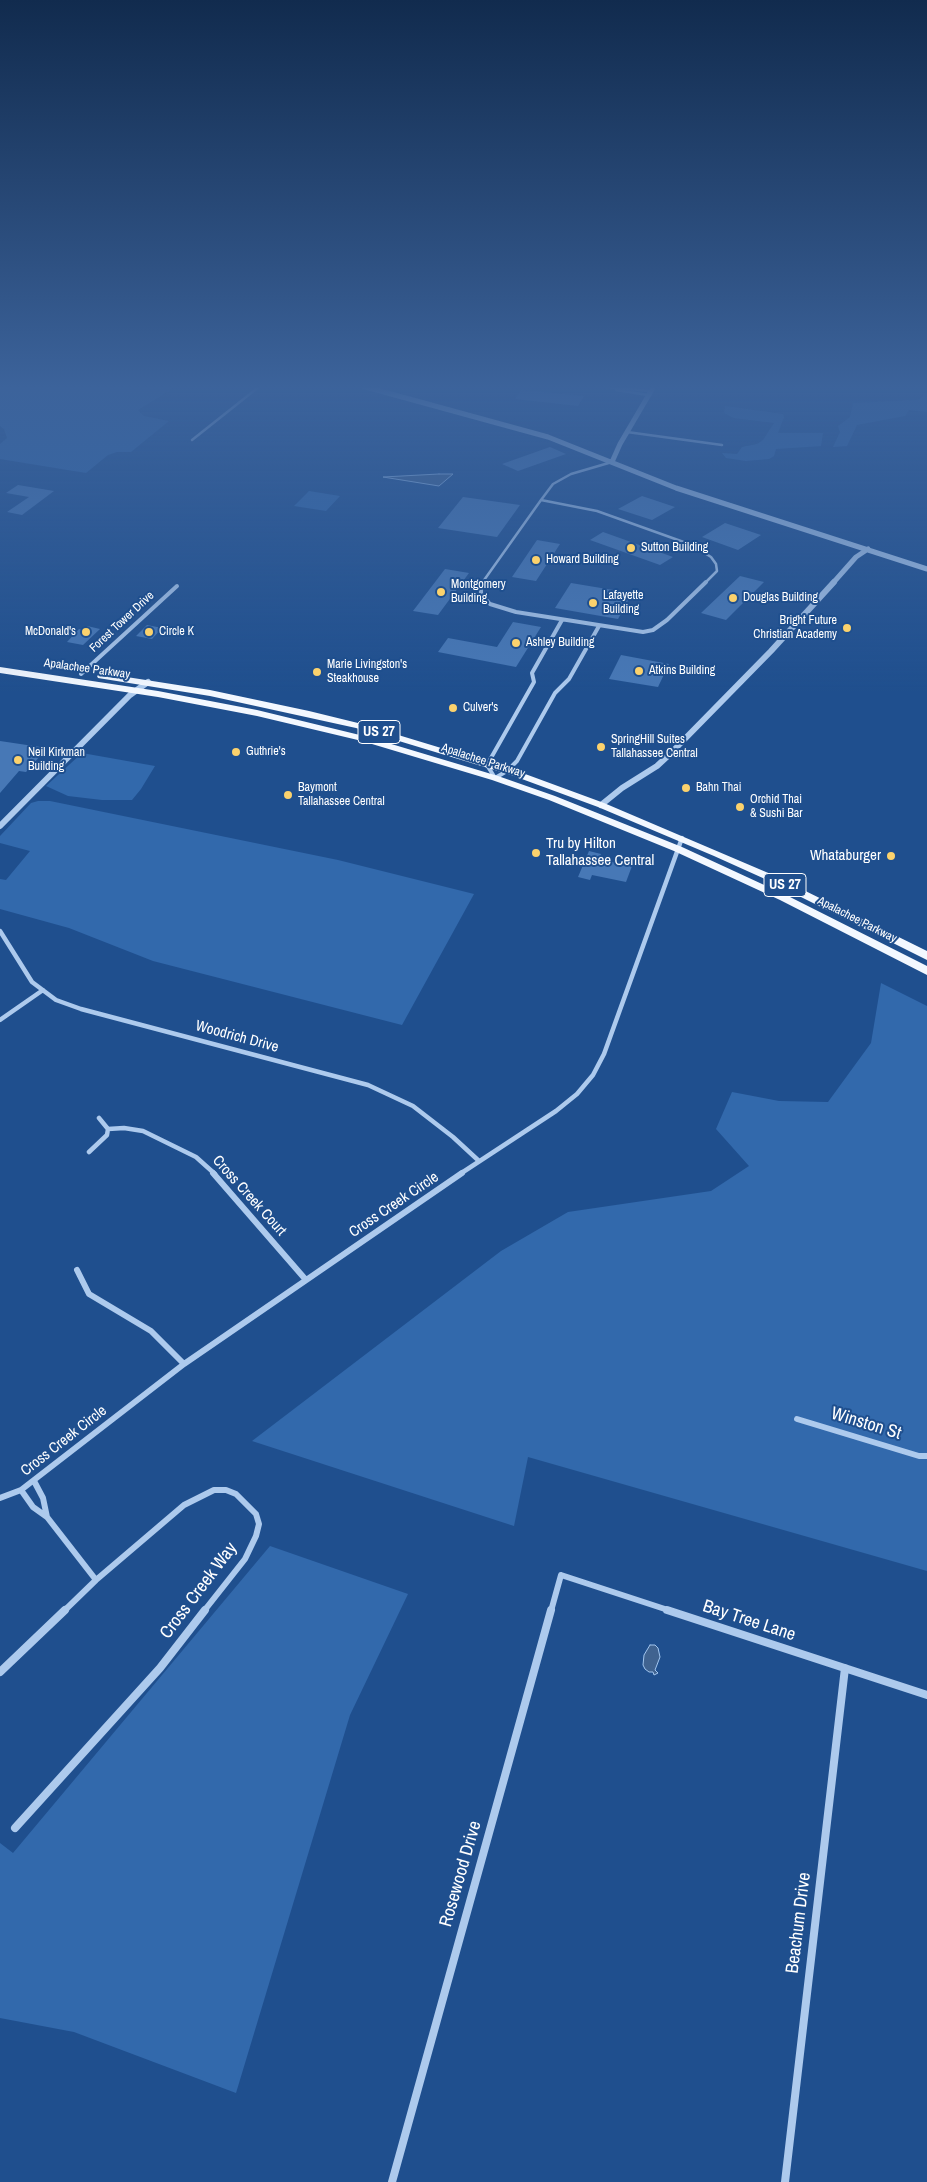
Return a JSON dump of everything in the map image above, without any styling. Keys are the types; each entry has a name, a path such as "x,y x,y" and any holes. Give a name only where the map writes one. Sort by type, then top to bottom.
{"main road":[{"name":"Apalachee Parkway","path":"0,662 148,682 210,693 336,720 507,771 601,805 682,838 769,877 927,956"},
{"name":"Apalachee Parkway","path":"0,670 196,700 300,722 403,749 494,778 574,807 678,850 784,898 927,971"},
{"path":"300,722 336,720"}],"street":[{"path":"541,500 597,511 692,545 711,557 718,568 713,576 667,620 652,630 637,632 599,626 502,609 490,604 481,594 481,585 541,500 550,488"},
{"path":"679,488 927,569"},
{"path":"601,805 622,788 657,766 671,753 772,651 856,557 868,550"},
{"name":"Forest Tower Drive","path":"81,674 177,586"},
{"path":"562,620 532,673 534,682 487,765 494,778 507,771 517,761 555,692 569,679 599,626"},
{"path":"0,826 137,690 148,682"},
{"name":"Cross Creek Circle","path":"0,1498 21,1490 34,1481 184,1364 479,1161 556,1111 577,1094 593,1074 604,1054 682,838"},
{"name":"Woodrich Drive","path":"0,931 32,982 56,1000 81,1009 368,1085 412,1106 453,1137 479,1161"},
{"path":"0,1020 43,990"},
{"path":"89,1152 102,1142 107,1135 108,1129 99,1118"},
{"name":"Cross Creek Court","path":"108,1129 124,1128 143,1131 196,1157 216,1174 306,1280"},
{"path":"77,1270 89,1294 150,1331 169,1347 184,1364"},
{"name":"Winston St","path":"798,1419 919,1456 927,1456"},
{"path":"34,1481 44,1498 47,1517"},
{"path":"21,1490 33,1508 47,1517 96,1580"},
{"name":"Cross Creek Way","path":"0,1672 96,1580 184,1505 214,1490 226,1490 236,1494 256,1514 258,1524 256,1536 245,1559 160,1668 15,1828"},
{"name":"Bay Tree Lane","path":"561,1575 927,1695"},
{"name":"Rosewood Drive","path":"392,2182 561,1575"},
{"name":"Beachum Drive","path":"785,2182 844,1668"}],"shaded area":[{"path":"309,491 340,496 326,511 294,506"},
{"path":"82,753 155,766 132,800 102,800 68,796 46,786"},
{"path":"50,801 338,860 474,894 402,1025 153,961 69,928 0,909 0,879 6,880 30,851 0,843 0,836 31,803"},
{"path":"881,983 927,1006 927,1571 528,1457 514,1526 252,1441 501,1251 568,1212 711,1191 749,1166 716,1129 732,1092 779,1101 828,1102 871,1043"},
{"path":"270,1546 408,1594 350,1715 236,2093 74,2032 0,2018 0,1843 13,1853"},
{"path":"650,1645 655,1645 658,1648 660,1657 655,1670 658,1673 654,1675 653,1672 645,1669 643,1665 644,1655"}],"building":[{"path":"14,488 35,488 54,491 22,515 7,512 29,497 6,493"},
{"path":"642,496 675,507 652,520 618,509"},
{"path":"463,497 520,505 497,537 438,528"},
{"path":"725,523 761,535 738,550 702,537"},
{"name":"Sutton Building","path":"603,532 673,557 660,565 590,540"},
{"name":"Howard Building","path":"537,540 560,544 536,581 512,577"},
{"name":"Montgomery Building","path":"445,569 469,573 438,615 413,611"},
{"name":"Douglas Building","path":"740,576 764,582 726,620 701,613"},
{"name":"Lafayette Building","path":"571,583 632,593 618,619 555,608"},
{"name":"Ashley Building","path":"513,622 541,627 516,667 438,652 448,638 497,647"},
{"name":"Circle K","path":"147,625 162,628 152,639 136,636"},
{"name":"McDonald's","path":"87,626 100,629 83,645 67,642 79,629 83,630"},
{"name":"Atkins Building","path":"621,655 669,664 658,687 609,679"},
{"name":"Neil Kirkman Building","path":"0,741 47,748 26,772 19,771 0,793"},
{"path":"589,851 601,854 599,859 632,866 626,882 592,875 590,880 578,877"}],"place":[{"name":"Sutton Building","path":"631,548"},
{"name":"Howard Building","path":"536,560"},
{"name":"Montgomery Building","path":"441,592"},
{"name":"Douglas Building","path":"733,598"},
{"name":"Lafayette Building","path":"593,603"},
{"name":"Bright Future Christian Academy","path":"847,628"},
{"name":"McDonald's","path":"86,632"},
{"name":"Circle K","path":"149,632"},
{"name":"Ashley Building","path":"516,643"},
{"name":"Atkins Building","path":"639,671"},
{"name":"Marie Livingston's Steakhouse","path":"317,672"},
{"name":"Culver's","path":"453,708"},
{"name":"SpringHill Suites Tallahassee Central","path":"601,747"},
{"name":"Guthrie's","path":"236,752"},
{"name":"Neil Kirkman Building","path":"18,760"},
{"name":"Bahn Thai","path":"686,788"},
{"name":"Baymont Tallahassee Central","path":"288,795"},
{"name":"Orchid Thai & Sushi Bar","path":"740,807"},
{"name":"Tru by Hilton Tallahassee Central","path":"536,853"},
{"name":"Whataburger","path":"891,856"}]}
